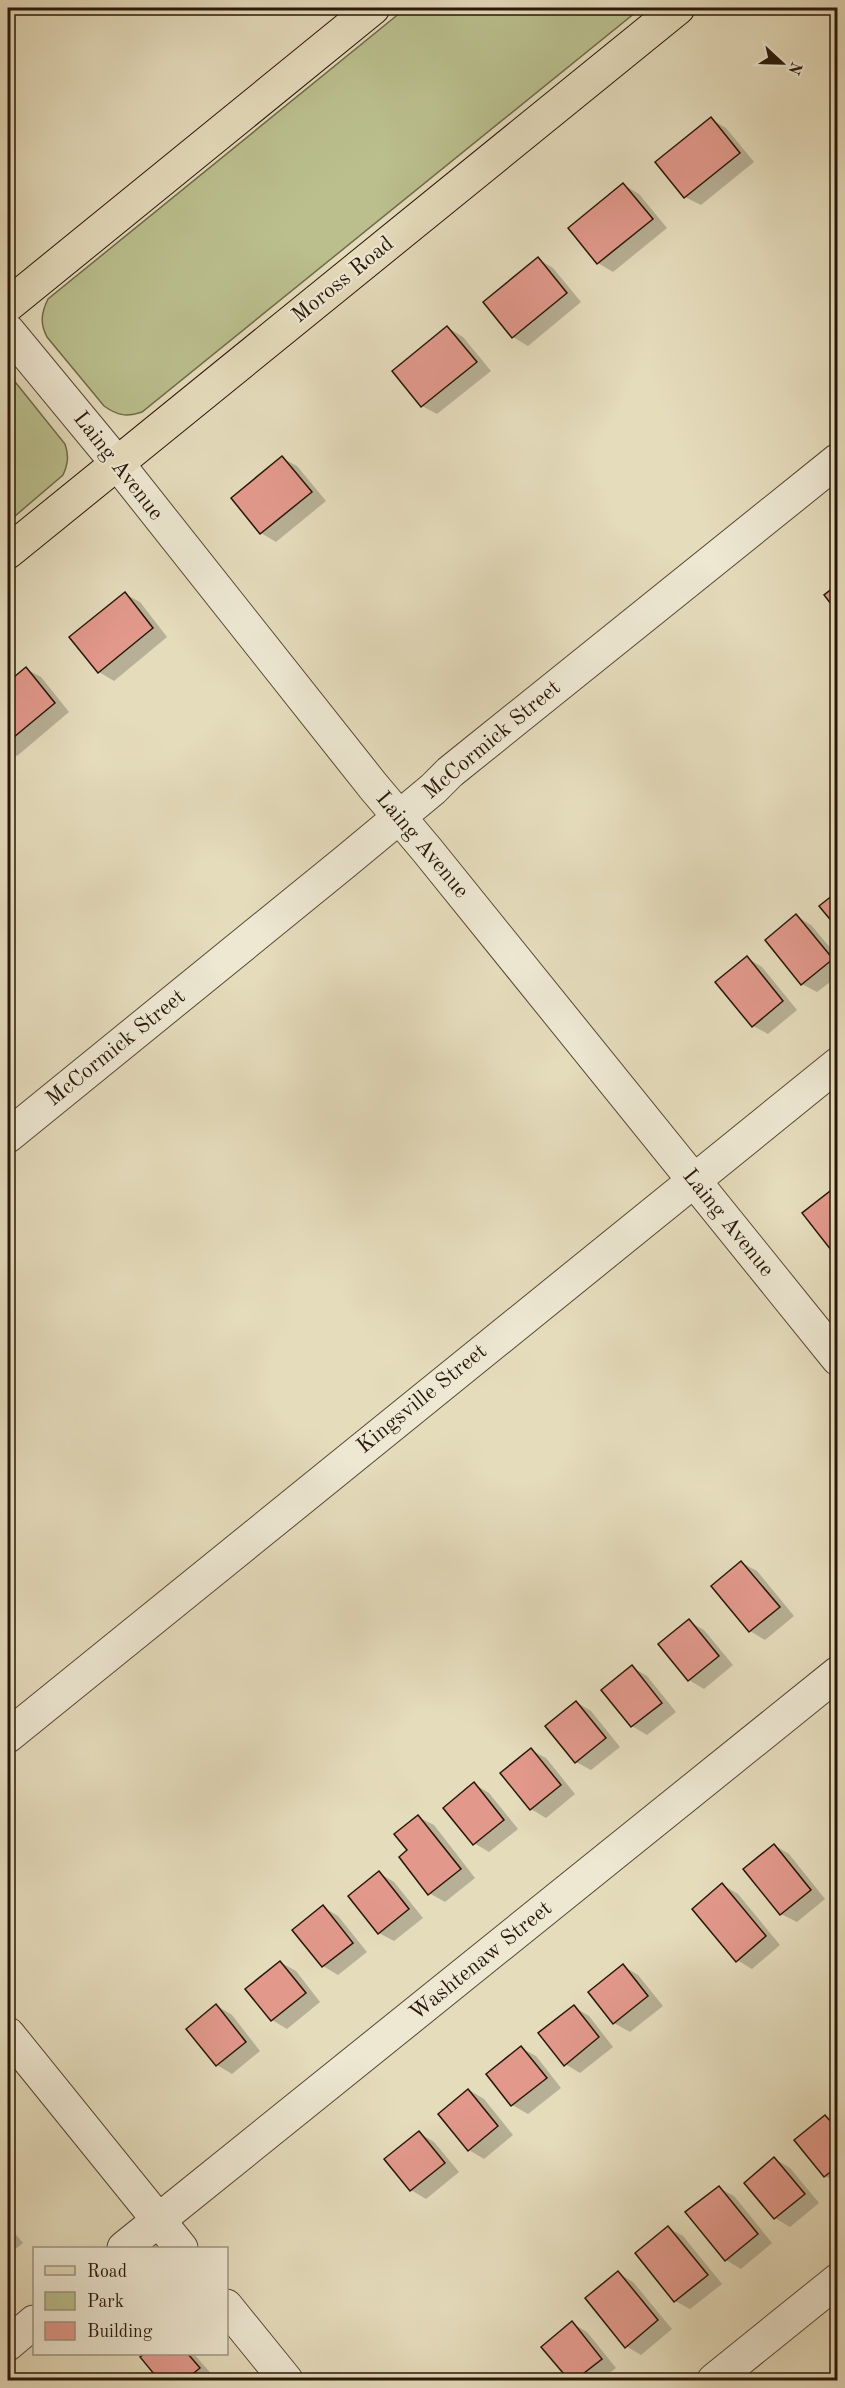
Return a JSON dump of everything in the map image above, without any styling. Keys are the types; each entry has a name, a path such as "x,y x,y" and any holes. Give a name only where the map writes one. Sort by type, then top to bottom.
{"main road":[{"path":"8,305 373,8"},
{"name":"Moross Road","path":"8,552 678,8"}],"street":[{"name":"Laing Avenue","path":"8,331 117,463 837,1359"},
{"name":"McCormick Street","path":"8,1136 433,789 459,765 837,460"},
{"name":"Kingsville Street","path":"8,1736 837,1064"},
{"name":"Washtenaw Street","path":"125,2247 837,1673"},
{"path":"8,2034 180,2247"},
{"path":"714,2380 837,2280"},
{"path":"228,2308 286,2380"},
{"path":"8,2344 33,2323"}],"green space":[{"path":"406,8 641,8 142,412 123,415 104,406 47,337 42,318 48,299"},
{"path":"8,373 65,444 67,464 63,475 8,522"}],"building":[{"path":"711,117 740,153 684,198 655,162"},
{"path":"623,183 653,219 597,264 568,228"},
{"path":"538,257 567,293 512,338 483,302"},
{"path":"447,326 477,362 421,407 392,371"},
{"path":"282,456 312,492 260,534 231,498"},
{"path":"838,584 838,613 824,595"},
{"path":"125,592 153,628 98,673 69,637"},
{"path":"26,667 55,703 8,742 8,682"},
{"path":"838,891 838,929 819,906"},
{"path":"796,914 833,959 801,985 765,940"},
{"path":"747,956 783,1001 752,1027 715,982"},
{"path":"834,1188 838,1192 838,1245 831,1250 802,1213"},
{"path":"741,1561 780,1607 749,1632 711,1586"},
{"path":"689,1619 719,1656 688,1681 658,1644"},
{"path":"632,1665 662,1703 631,1727 601,1690"},
{"path":"576,1701 606,1738 575,1763 545,1726"},
{"path":"531,1748 561,1785 530,1810 500,1773"},
{"path":"474,1782 504,1820 473,1845 443,1808"},
{"path":"418,1815 461,1869 428,1895 399,1857 407,1850 394,1834"},
{"path":"774,1844 811,1890 780,1915 743,1869"},
{"path":"379,1871 409,1909 378,1934 348,1896"},
{"path":"722,1883 766,1936 736,1962 692,1909"},
{"path":"323,1905 353,1943 322,1967 292,1930"},
{"path":"280,1961 306,1993 271,2021 245,1989"},
{"path":"623,1964 648,1996 613,2024 588,1992"},
{"path":"216,2004 246,2042 216,2066 186,2029"},
{"path":"574,2005 599,2037 564,2066 538,2033"},
{"path":"521,2046 547,2078 511,2106 486,2074"},
{"path":"468,2089 498,2126 468,2151 438,2114"},
{"path":"825,2115 838,2130 838,2166 824,2177 794,2140"},
{"path":"419,2131 445,2163 410,2191 384,2159"},
{"path":"774,2157 805,2194 774,2219 744,2183"},
{"path":"719,2186 758,2234 725,2261 685,2212"},
{"path":"668,2226 708,2275 674,2302 635,2253"},
{"path":"618,2271 658,2320 625,2348 585,2298"},
{"path":"572,2321 602,2359 575,2380 569,2380 541,2347"},
{"path":"143,2355 189,2355 200,2368 185,2380 159,2380 140,2357"}]}
